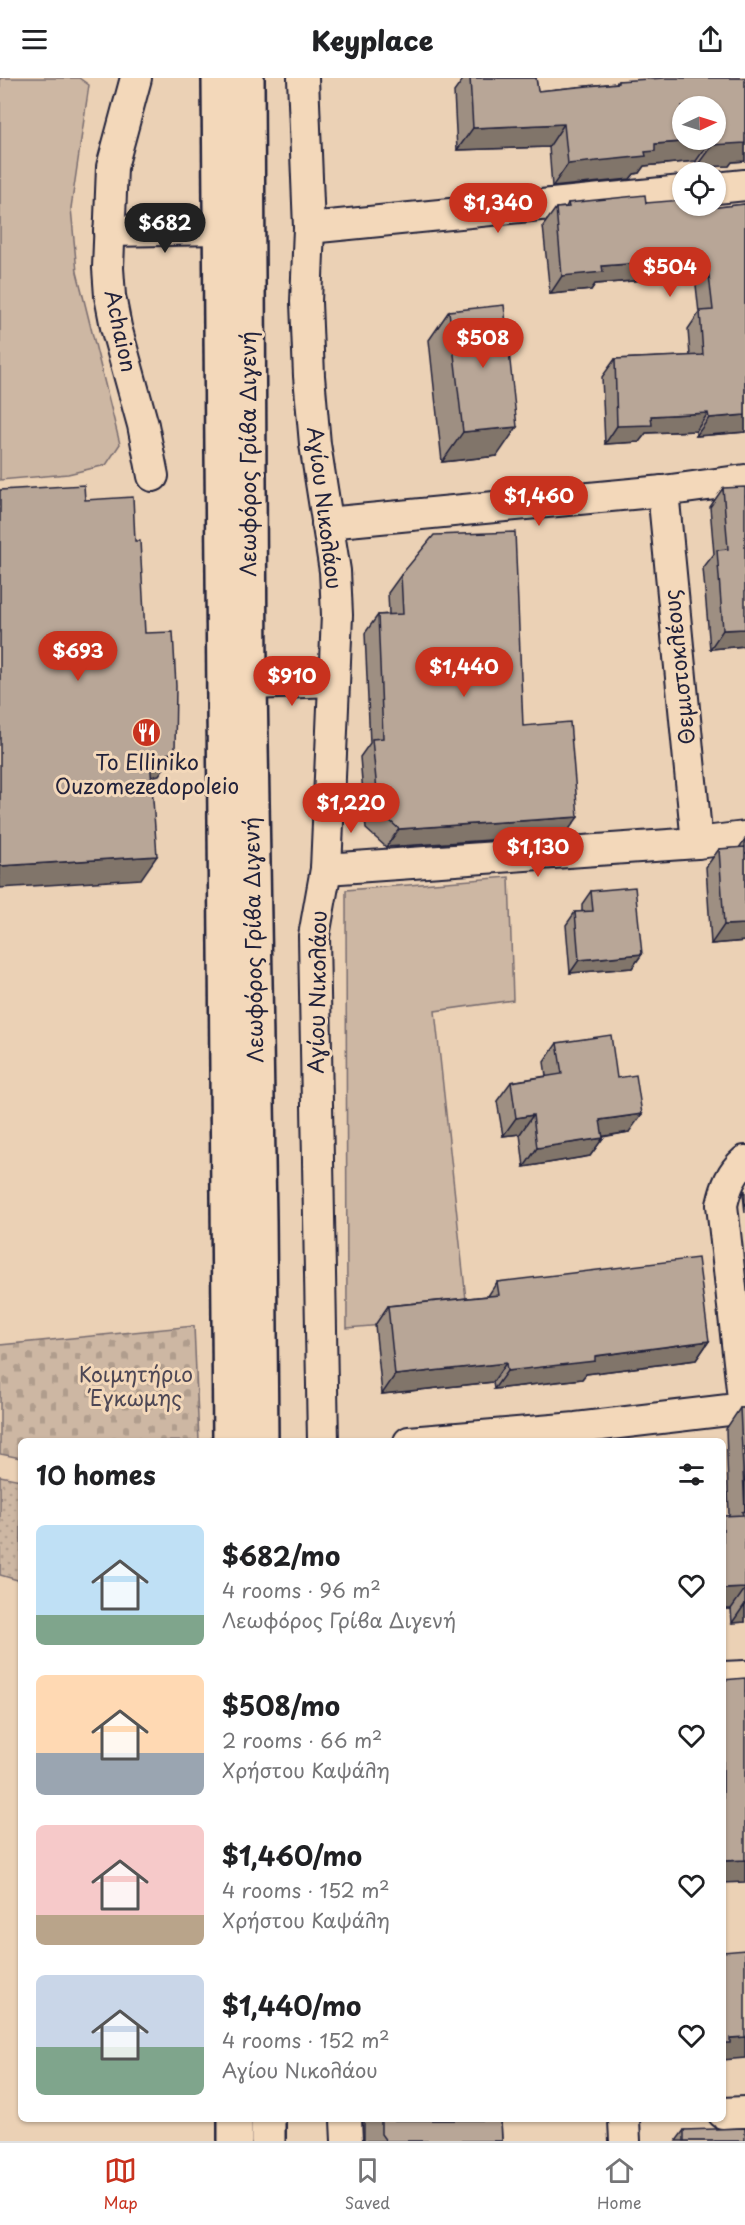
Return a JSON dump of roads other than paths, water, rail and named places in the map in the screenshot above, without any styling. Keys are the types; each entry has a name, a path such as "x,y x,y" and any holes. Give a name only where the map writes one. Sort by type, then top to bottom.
{"main road":[{"name":"Λεωφόρος Γρίβα Διγενή","path":"219,78 230,1438"},
{"name":"Λεωφόρος Γρίβα Διγενή","path":"247,78 250,684 261,1438"},
{"path":"235,2122 235,2141"},
{"path":"268,2122 268,2141"}],"street":[{"name":"Achaion","path":"136,78 112,167 108,268 116,327 143,424 153,476"},
{"name":"Αγίου Νικολάου","path":"303,78 309,228 306,302 309,376 315,444 335,571 337,615 326,869 314,936 322,1438"},
{"path":"726,187 745,185"},
{"path":"309,228 672,192"},
{"path":"109,231 220,230"},
{"path":"327,523 663,491 745,480"},
{"name":"Θεμιστοκλέους","path":"663,491 697,843"},
{"path":"250,684 334,681"},
{"path":"326,869 697,843 745,837"},
{"path":"504,1438 576,1435 745,1408 722,1205 726,1185 737,1168 745,1161"},
{"path":"726,1677 745,1676"},
{"path":"726,2113 745,2112"},
{"path":"346,2122 347,2141"},
{"path":"624,2122 625,2141"}],"place":[{"name":"To Elliniko Ouzomezedopoleio","path":"147,732"}],"park label":[{"name":"Κοιμητήριο Έγκωμης","path":"136,1387"}]}
